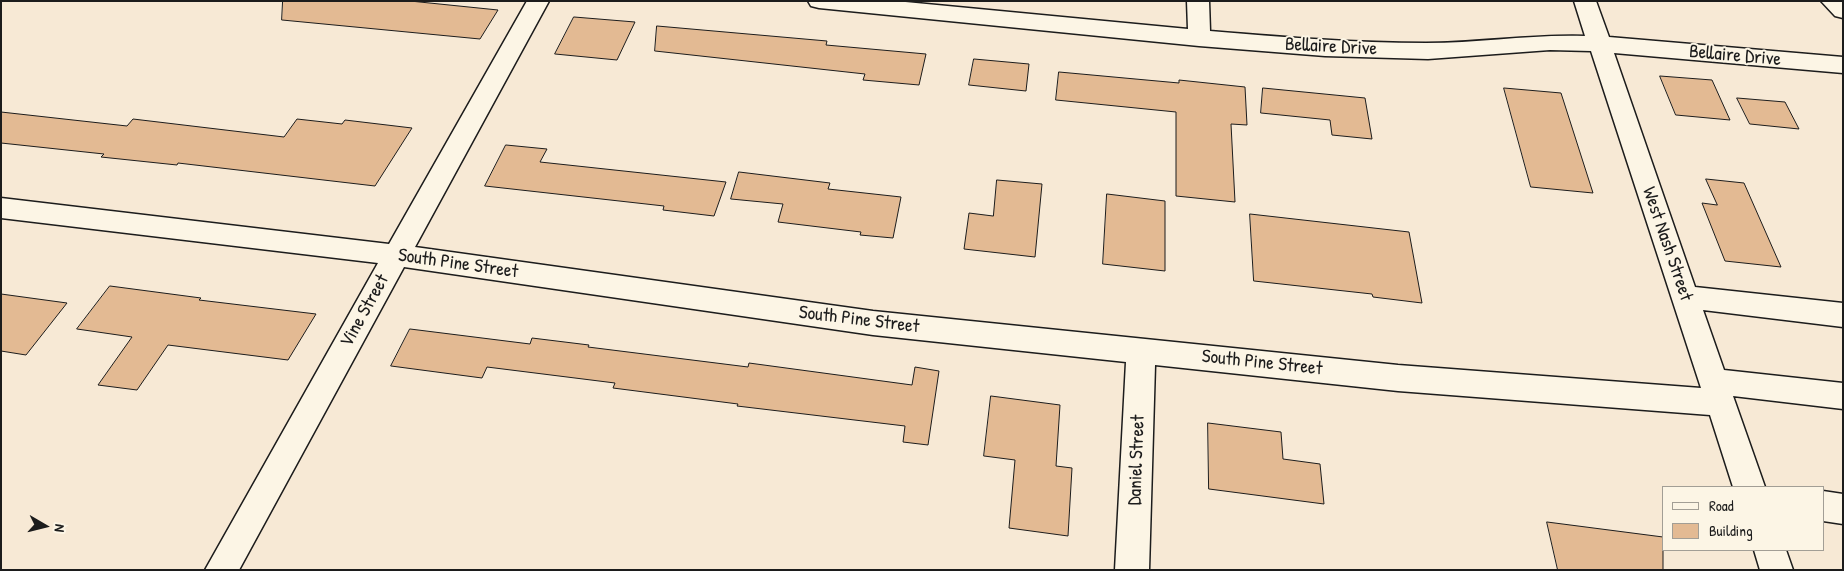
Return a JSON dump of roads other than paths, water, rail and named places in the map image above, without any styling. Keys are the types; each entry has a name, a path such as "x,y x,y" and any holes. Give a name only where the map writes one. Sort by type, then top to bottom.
{"street":[{"name":"Vine Street","path":"221,570 538,1"},
{"name":"Bellaire Drive","path":"819,1 1198,38 1325,48 1428,51 1550,42 1598,44 1843,65"},
{"path":"1198,1 1198,38"},
{"name":"West Nash Street","path":"1585,1 1749,486"},
{"path":"1832,1 1843,11"},
{"name":"South Pine Street","path":"1,208 396,255 873,323 1398,378 1843,396"},
{"path":"1685,297 1843,315"},
{"name":"Daniel Street","path":"1132,570 1141,350"},
{"path":"1824,506 1843,509"},
{"path":"1770,551 1777,570"}]}
